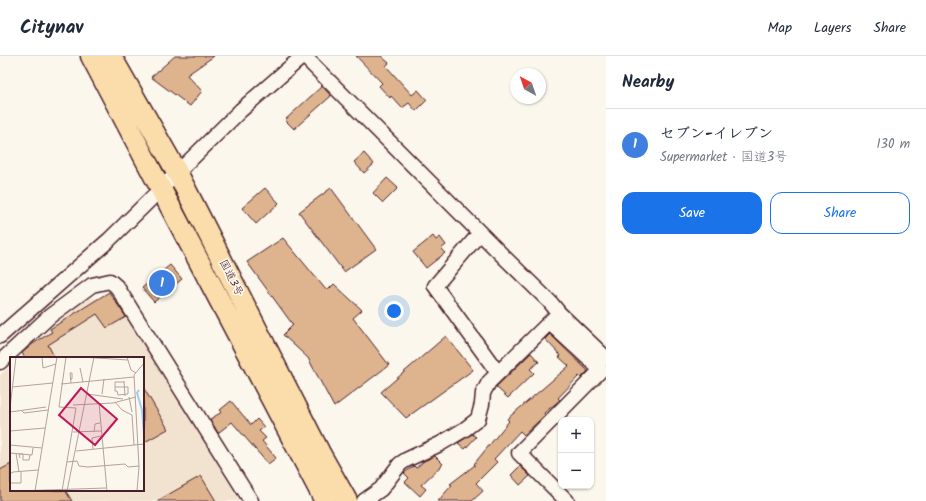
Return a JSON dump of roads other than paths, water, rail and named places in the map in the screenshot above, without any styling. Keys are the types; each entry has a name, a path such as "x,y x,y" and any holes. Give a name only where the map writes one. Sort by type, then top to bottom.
{"highway":[{"name":"国道3号","path":"104,58 177,172 318,448 347,501"},
{"name":"国道3号","path":"104,58 179,226 325,501"}],"street":[{"path":"0,336 108,240 240,110 304,56 550,302 554,318 601,370 519,453 567,501"},
{"path":"480,233 435,286 498,373"},
{"path":"0,362 50,316 92,285 110,281 117,287 251,501"},
{"path":"554,318 606,358"},
{"path":"364,501 381,490 400,464 440,444 465,429 478,419 483,393 489,382 554,318"}],"place":[{"name":"セブン-イレブン","path":"162,283"}]}
